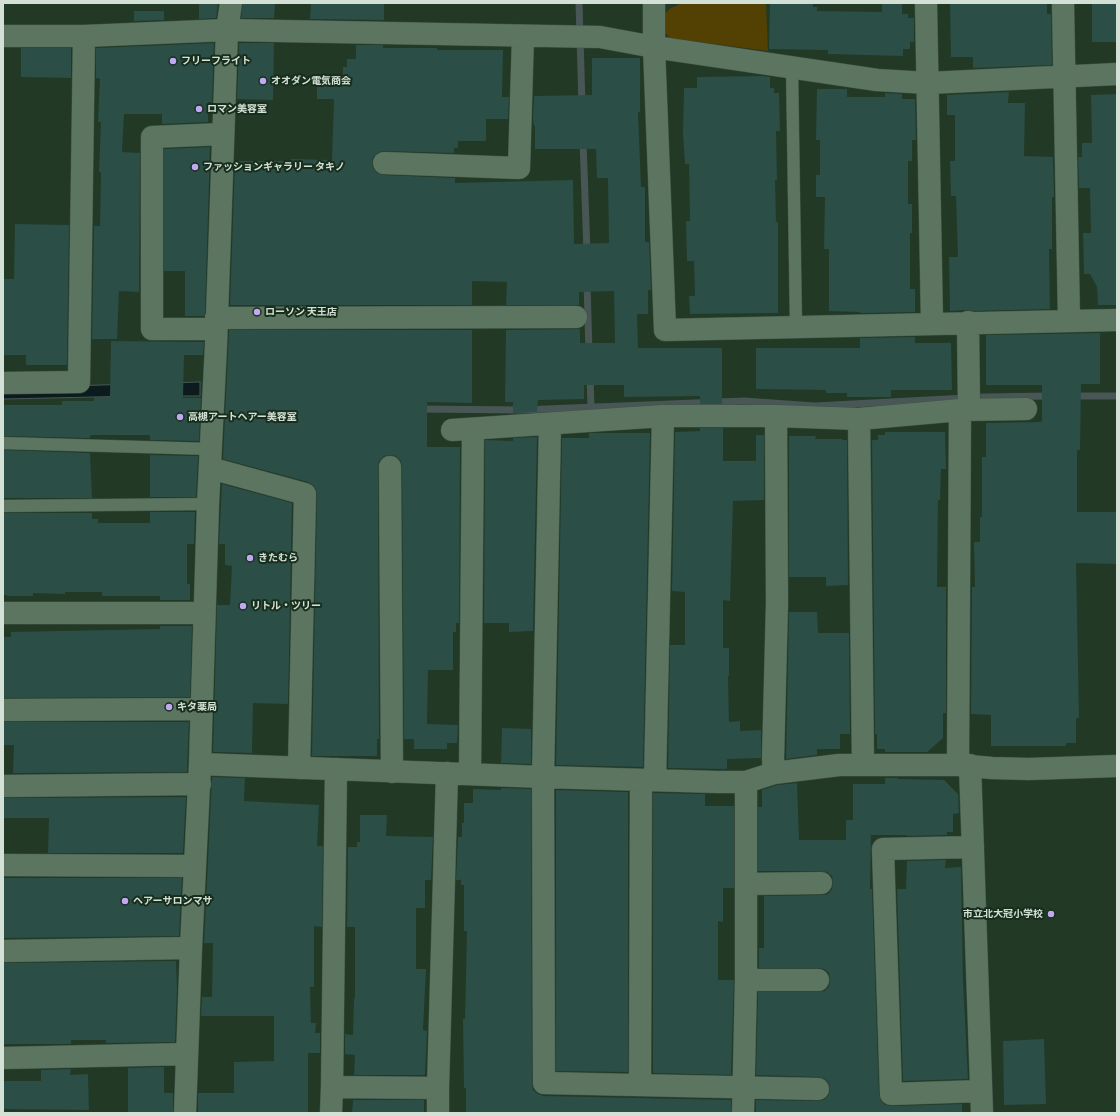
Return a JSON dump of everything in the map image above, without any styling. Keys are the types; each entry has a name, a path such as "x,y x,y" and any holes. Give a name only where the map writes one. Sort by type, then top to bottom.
{"street":[{"path":"185,1113 191,948 200,774 204,613 227,30 231,3"},
{"path":"654,3 654,47 665,330 968,322 1117,320"},
{"path":"926,3 932,323"},
{"path":"1063,3 1069,320"},
{"path":"3,36 84,36 227,30 600,37 654,47 877,80 928,83 1117,74"},
{"path":"3,383 79,382 84,36"},
{"path":"384,163 520,168 523,36"},
{"path":"223,134 152,137 152,329 216,323 576,317"},
{"path":"968,322 965,410 964,765 973,847 982,1113"},
{"path":"470,774 462,429 664,416 776,416 859,419 965,410 1026,409"},
{"path":"640,1085 648,780 664,416"},
{"path":"774,773 773,759 777,603 776,416"},
{"path":"859,419 863,765"},
{"path":"550,424 542,777 544,1083 744,1086 818,1089"},
{"path":"210,458 305,494 299,768"},
{"path":"390,467 392,772"},
{"path":"3,613 204,613"},
{"path":"3,710 202,708"},
{"path":"3,786 299,768 542,777 746,782 774,773 839,765 964,765 992,768 1029,769 1117,766"},
{"path":"331,1113 336,769"},
{"path":"438,1113 447,773"},
{"path":"744,1113 746,782"},
{"path":"973,847 883,849 891,1094 981,1091"},
{"path":"3,865 195,866"},
{"path":"746,884 821,883"},
{"path":"3,951 191,948"},
{"path":"746,980 818,980"},
{"path":"3,1058 187,1054"},
{"path":"332,1086 438,1088"}],"lane":[{"path":"792,67 796,327"},
{"path":"3,443 210,458"},
{"path":"3,506 208,504"}],"shaded area":[{"path":"682,3 766,3 768,51 670,38 663,31 663,17 669,9"},
{"path":"200,382 200,396 3,399 3,388"}],"building":[{"path":"199,3 218,3 216,18 199,19"},
{"path":"243,3 275,3 274,18 241,18"},
{"path":"311,3 384,3 384,20 310,19"},
{"path":"770,3 813,3 813,7 817,7 817,11 882,12 882,3 902,3 902,14 908,14 908,18 914,18 914,42 910,42 910,49 903,49 903,56 828,54 828,50 769,49"},
{"path":"950,3 1047,3 1047,14 1051,14 1052,65 973,68 973,57 951,57"},
{"path":"1092,3 1117,3 1117,42 1092,42"},
{"path":"134,11 164,11 164,20 134,21"},
{"path":"214,43 212,102 208,102 208,122 162,124 162,114 124,114 122,152 140,153 139,292 119,291 117,339 92,339 94,226 100,226 101,172 99,172 101,122 98,122 100,79 96,78 96,48"},
{"path":"239,43 274,43 273,100 237,99"},
{"path":"356,45 383,45 383,48 437,48 437,50 503,50 502,97 509,97 508,119 486,119 486,141 458,141 458,148 454,148 454,153 379,152 373,157 373,168 377,173 384,175 455,178 455,183 573,180 574,244 609,243 608,178 597,178 596,149 535,149 535,126 533,119 534,96 592,95 592,58 640,58 640,112 638,112 641,187 645,187 645,242 649,242 651,290 648,290 648,314 637,314 638,348 722,348 722,404 700,404 700,396 624,397 624,385 584,385 584,399 538,400 537,412 513,413 513,402 505,402 506,330 580,329 580,343 615,343 614,291 579,292 579,305 506,305 507,282 472,281 472,305 230,305 235,161 291,161 291,159 332,160 334,99 317,99 317,77 343,76 343,67 347,67 347,59 356,59"},
{"path":"21,48 71,48 71,78 21,77"},
{"path":"697,77 770,77 770,88 774,88 774,93 779,93 780,131 776,131 777,180 775,180 776,222 778,222 778,313 690,314 689,296 695,296 694,261 687,261 686,221 690,221 689,164 685,164 683,133 684,88 697,88"},
{"path":"817,89 847,89 847,97 885,97 885,93 902,94 902,99 915,99 916,140 912,140 912,161 908,161 908,204 912,204 912,233 910,233 910,289 915,289 915,312 860,313 829,311 829,249 824,249 825,197 816,197 816,175 820,175 820,140 816,140"},
{"path":"1009,92 1008,103 1025,103 1024,156 1053,157 1054,197 1052,197 1052,249 1049,249 1050,309 950,311 949,257 958,257 956,196 951,196 950,161 955,161 955,115 947,115 947,95"},
{"path":"1117,94 1117,305 1098,305 1097,287 1090,274 1084,274 1083,233 1091,233 1090,188 1079,188 1078,157 1082,157 1082,143 1092,143 1091,95"},
{"path":"210,147 205,314 204,316 185,316 185,271 164,271 164,149"},
{"path":"15,224 69,225 67,365 26,365 26,355 3,355 3,279 14,279"},
{"path":"229,330 472,330 472,403 427,402 427,447 460,447 459,623 456,623 456,632 453,632 453,670 428,670 427,724 458,725 457,743 447,743 447,749 414,749 414,739 404,739 402,467 401,461 396,456 390,455 384,456 379,461 378,467 379,739 377,739 377,756 312,756 317,494 313,485 308,482 223,459"},
{"path":"1100,333 1100,384 1081,384 1080,450 1077,450 1077,512 1117,512 1117,564 1076,563 1079,718 1076,718 1076,743 1066,743 1066,746 991,746 991,715 971,714 972,587 975,587 974,542 980,542 980,517 982,517 982,457 986,457 986,423 1041,422 1042,385 986,385 986,335"},
{"path":"915,337 915,343 951,343 952,390 891,390 891,397 847,397 847,393 826,393 826,390 756,389 756,348 860,348 860,338"},
{"path":"111,341 204,342 203,355 184,355 183,398 201,398 199,441 150,440 150,435 93,435 90,436 90,438 3,436 3,405 62,405 62,401 94,401 94,397 110,397"},
{"path":"700,428 723,428 723,461 756,461 756,435 764,435 764,500 733,501 730,601 723,600 723,648 729,648 729,722 740,721 740,731 761,730 761,758 727,759 727,769 668,768 670,645 685,645 685,592 672,591 675,432 700,431"},
{"path":"885,432 945,432 946,469 941,469 940,500 938,500 937,587 946,587 946,713 943,713 943,738 927,752 885,752 885,749 877,749 877,734 875,734 872,440 878,440 878,435 885,435"},
{"path":"589,433 650,433 643,767 556,765 562,438 589,438"},
{"path":"789,436 816,436 815,439 847,440 848,585 826,586 826,577 789,577"},
{"path":"537,437 533,631 509,632 509,623 484,623 485,440 513,441 513,438"},
{"path":"3,450 90,453 92,498 3,498"},
{"path":"150,455 198,456 196,497 150,497"},
{"path":"222,484 292,503 288,704 253,703 252,753 213,752 217,605 230,605 232,566 225,565 225,544 219,544"},
{"path":"150,512 195,512 194,544 187,544 187,584 190,584 190,600 160,600 160,596 102,596 102,592 65,592 65,594 33,593 33,596 3,595 3,513 92,513 92,519 98,519 98,523 150,523"},
{"path":"789,612 817,612 818,633 849,633 850,734 840,734 840,749 817,749 817,755 786,759"},
{"path":"160,626 192,626 190,697 3,698 3,637 11,637 11,632 160,629"},
{"path":"3,722 189,722 187,772 13,773 14,745 3,745"},
{"path":"502,728 531,729 531,764 501,763"},
{"path":"212,777 245,778 244,801 319,805 317,846 323,846 322,927 314,926 314,987 310,987 311,1023 316,1023 315,1033 320,1033 320,1053 308,1053 308,1113 198,1113 198,1093 234,1093 234,1062 274,1061 274,1016 201,1016 202,997 212,997 213,943 204,943"},
{"path":"885,778 944,780 958,794 959,813 953,814 953,832 947,832 947,835 871,835 870,889 872,889 879,1095 881,1101 885,1105 891,1106 962,1104 962,1113 756,1113 756,1100 818,1101 824,1100 828,1096 830,1090 829,1083 825,1079 819,1077 756,1075 758,992 825,991 829,986 830,980 829,973 824,969 759,968 759,948 764,948 764,896 828,894 832,889 833,883 832,876 827,872 821,871 758,871 758,807 762,807 762,790 777,785 797,783 799,840 846,840 846,820 853,820 853,784 885,784"},
{"path":"501,788 531,789 533,1090 544,1096 731,1100 731,1113 466,1113 466,1088 464,1088 463,1019 465,1019 467,931 464,931 464,885 461,885 461,880 456,880 458,837 462,837 464,803 473,803 473,789 501,790"},
{"path":"556,790 628,792 628,1072 556,1071"},
{"path":"653,793 705,794 705,806 734,806 734,888 723,888 723,922 718,921 718,980 734,980 731,1075 653,1073"},
{"path":"186,797 183,853 48,853 49,818 3,818 3,798"},
{"path":"360,815 387,815 386,836 433,837 431,880 425,880 425,908 416,908 416,969 426,969 423,1030 427,1031 425,1075 354,1075 355,1055 345,1054 345,1034 353,1035 355,999 355,927 347,927 348,847 357,847 357,842 360,842"},
{"path":"946,860 945,868 961,867 963,979 968,1079 903,1081 897,889 906,889 907,861"},
{"path":"3,878 182,878 179,936 3,938"},
{"path":"176,961 177,988 175,1042 106,1043 106,1040 71,1040 71,1044 3,1044 3,963"},
{"path":"1044,1039 1046,1104 1004,1105 1003,1041"},
{"path":"164,1067 164,1093 173,1093 173,1113 128,1113 128,1068"},
{"path":"71,1069 70,1075 88,1074 89,1110 3,1109 3,1081 41,1081 41,1070"},
{"path":"353,1100 424,1100 424,1113 352,1113"}],"waterway":[{"path":"579,3 582,105"},
{"path":"583,141 587,253"},
{"path":"587,283 589,353"},
{"path":"590,377 591,407"},
{"path":"418,409 522,410 744,401 815,406 985,397 1050,396"},
{"path":"1073,396 1117,396"}],"place":[{"name":"フリーフライト","path":"173,61"},
{"name":"オオダン電気商会","path":"263,81"},
{"name":"ロマン美容室","path":"199,109"},
{"name":"ファッションギャラリー タキノ","path":"195,167"},
{"name":"ローソン 天王店","path":"257,312"},
{"name":"高槻アートヘアー美容室","path":"180,417"},
{"name":"きたむら","path":"250,558"},
{"name":"リトル・ツリー","path":"243,606"},
{"name":"キタ薬局","path":"169,707"},
{"name":"ヘアーサロンマサ","path":"125,901"},
{"name":"市立北大冠小学校","path":"1051,914"}]}
